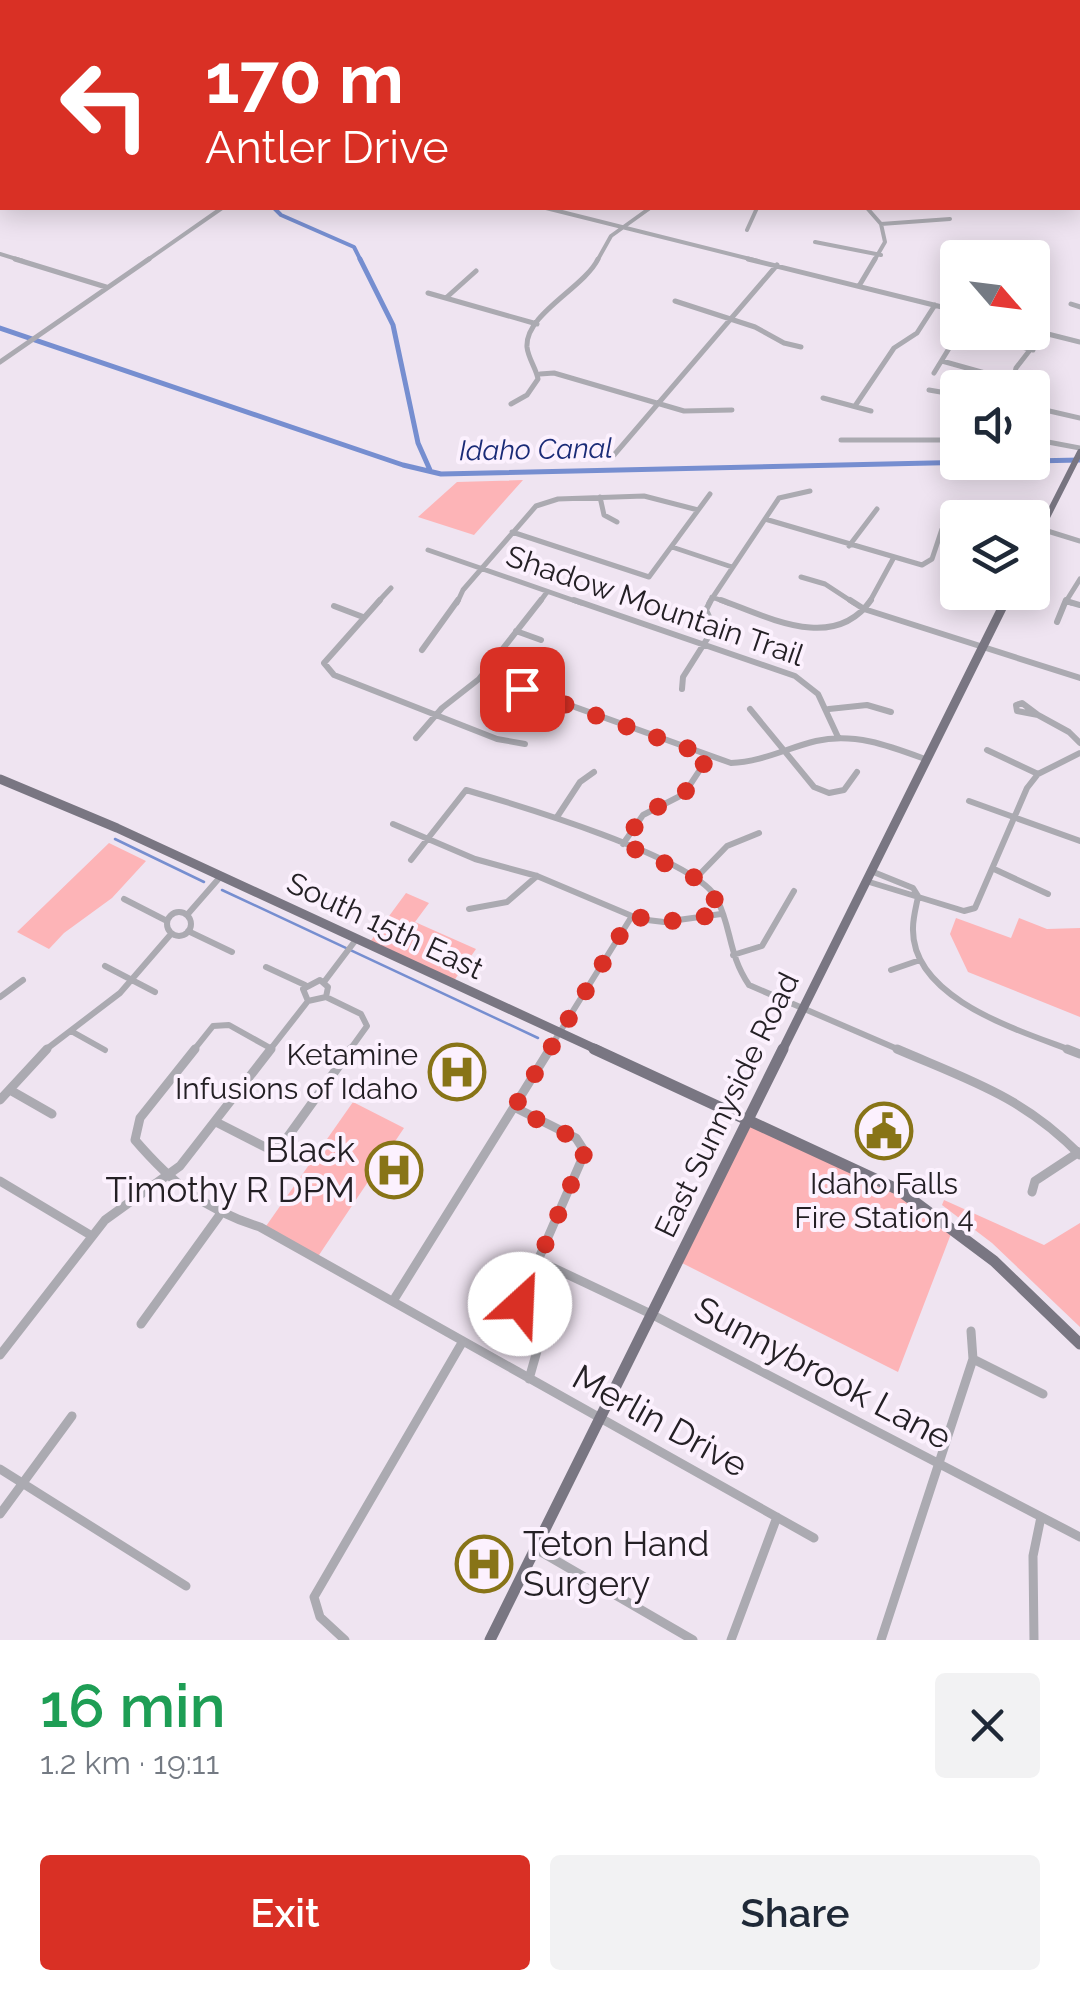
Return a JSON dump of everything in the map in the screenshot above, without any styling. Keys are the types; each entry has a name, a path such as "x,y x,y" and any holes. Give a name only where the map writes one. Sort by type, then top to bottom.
{"main road":[{"path":"1050,514 1080,452"},
{"name":"East Sunnyside Road","path":"490,1640 1001,610"},
{"name":"South 15th East","path":"0,780 220,876 350,947 559,1035 893,1187 954,1226 1009,1272 1080,1344"}],"street":[{"path":"742,0 760,0"},
{"path":"0,362 219,210"},
{"path":"555,210 940,306"},
{"path":"512,404 534,388 540,374 527,343 538,324 592,270 603,246 647,210"},
{"path":"747,230 756,210"},
{"path":"860,286 885,242 882,224 870,210"},
{"path":"882,224 950,220"},
{"path":"815,242 881,255"},
{"path":"0,254 76,274 107,287"},
{"path":"603,460 614,455 777,265"},
{"path":"446,298 476,272"},
{"path":"428,293 538,324"},
{"path":"675,301 801,347"},
{"path":"1071,304 1080,306"},
{"path":"855,406 894,348 917,333 935,305"},
{"path":"1050,334 1080,342"},
{"path":"934,373 949,350"},
{"path":"1016,370 1033,350"},
{"path":"942,360 982,370"},
{"path":"540,374 554,373 696,413 732,410"},
{"path":"929,390 940,392"},
{"path":"823,398 871,411"},
{"path":"1050,411 1080,418"},
{"path":"841,440 940,440"},
{"path":"1050,444 1080,452"},
{"path":"682,688 683,677 714,628 706,610 712,597 782,495 810,491"},
{"path":"512,532 650,577 710,494"},
{"path":"600,497 604,515 617,522"},
{"path":"422,650 512,532 530,511 550,500 653,497 698,510"},
{"path":"850,546 877,509"},
{"path":"765,519 916,564 930,562 940,534"},
{"path":"1050,532 1080,541"},
{"path":"672,547 732,567"},
{"name":"Shadow Mountain Trail","path":"428,550 808,682 828,709 838,737"},
{"path":"712,597 816,630 840,626 864,610 894,559"},
{"path":"801,576 824,584 864,610 1080,678"},
{"path":"1057,622 1080,578"},
{"path":"391,588 326,657 326,668 334,675 510,744 525,744"},
{"path":"416,738 435,714 482,674 547,592"},
{"path":"1066,601 1080,605"},
{"path":"334,606 363,617"},
{"path":"516,631 541,640"},
{"path":"482,674 709,756 742,763 838,737 864,738 925,759"},
{"path":"828,709 873,706 890,712"},
{"path":"750,709 820,791 833,793 848,788 856,772"},
{"path":"1038,715 1069,732 1080,743"},
{"path":"986,750 1038,774"},
{"path":"868,876 898,894 918,896 964,911 975,908 1027,788 1038,774 1080,753"},
{"path":"624,844 643,814 684,794 709,756"},
{"path":"557,816 580,782 594,772"},
{"path":"410,860 466,790 557,816 698,877 717,898 733,955 748,984 1015,1100 1050,1124 1079,1153 1035,1181 1032,1192"},
{"path":"969,801 1080,841"},
{"path":"393,824 475,858 537,876 632,916 664,922 721,914"},
{"path":"698,877 727,846 759,833"},
{"path":"994,869 1048,894"},
{"path":"171,934 165,927 167,921 174,915 187,915 220,876"},
{"path":"469,910 488,909 523,894 537,876"},
{"path":"733,955 762,946 794,892"},
{"path":"918,896 910,926 920,960 939,987 964,1006 1080,1054"},
{"path":"124,900 167,921"},
{"path":"187,915 192,924 188,931"},
{"path":"393,1301 632,916"},
{"path":"0,1100 44,1052 105,1007 171,934 188,931 232,952"},
{"path":"324,982 350,947"},
{"path":"890,970 920,960"},
{"path":"105,966 156,992"},
{"path":"266,967 305,986"},
{"path":"0,996 23,980"},
{"path":"308,1001 302,992 305,986 312,981 324,982"},
{"path":"324,982 329,990 326,997"},
{"path":"0,1356 92,1236 117,1209 167,1177 216,1122 308,1001 326,997 360,1014 367,1026 284,1142 267,1148 216,1122"},
{"name":"Merlin Drive","path":"272,1049 222,1024 206,1032 186,1056 135,1129 135,1140 167,1177 219,1216 260,1227 814,1538"},
{"path":"71,1031 105,1050"},
{"path":"10,1090 52,1114"},
{"path":"514,1108 582,1142 585,1152 584,1162 560,1204 520,1304 537,1351 529,1379"},
{"path":"0,1182 92,1236"},
{"path":"141,1324 219,1216"},
{"name":"Sunnybrook Lane","path":"539,1261 652,1314 1080,1537"},
{"path":"881,1640 973,1358 971,1331"},
{"path":"345,1640 320,1621 314,1598 463,1341"},
{"path":"973,1358 1043,1394"},
{"path":"0,1514 72,1416"},
{"path":"0,1469 186,1586"},
{"path":"1034,1640 1033,1556 1041,1517"},
{"path":"731,1640 777,1518"},
{"path":"535,1548 693,1640"}],"shaded area":[{"path":"523,480 474,535 418,517 457,482"},
{"path":"109,843 146,861 112,898 49,949 17,932"},
{"path":"406,893 429,903 415,922 476,949 451,985 367,946"},
{"path":"956,918 1011,938 1019,918 1047,929 1080,928 1080,1017 968,972 950,934"},
{"path":"353,1102 404,1128 317,1258 264,1229"},
{"path":"748,1120 893,1187 954,1226 898,1372 678,1261"},
{"path":"944,1200 1044,1245 1080,1223 1080,1327 992,1243 942,1205"}],"waterway":[{"path":"276,210 354,247 393,325 418,443 430,470"},
{"name":"Idaho Canal","path":"0,328 403,465 441,474 940,463"},
{"name":"Idaho Canal","path":"1050,461 1080,460"},
{"path":"115,839 204,882"},
{"path":"222,890 538,1038"}],"place":[{"name":"Ketamine Infusions of Idaho","path":"457,1072"},
{"name":"Idaho Falls Fire Station 4","path":"884,1131"},
{"name":"Black Timothy R DPM","path":"394,1170"},
{"name":"Teton Hand Surgery","path":"484,1564"}],"route":[{"path":"520,1304 560,1204 584,1162 585,1152 582,1142 514,1108 632,916 664,922 721,914 708,884 624,844 643,814 684,794 709,756 522,689"}]}
